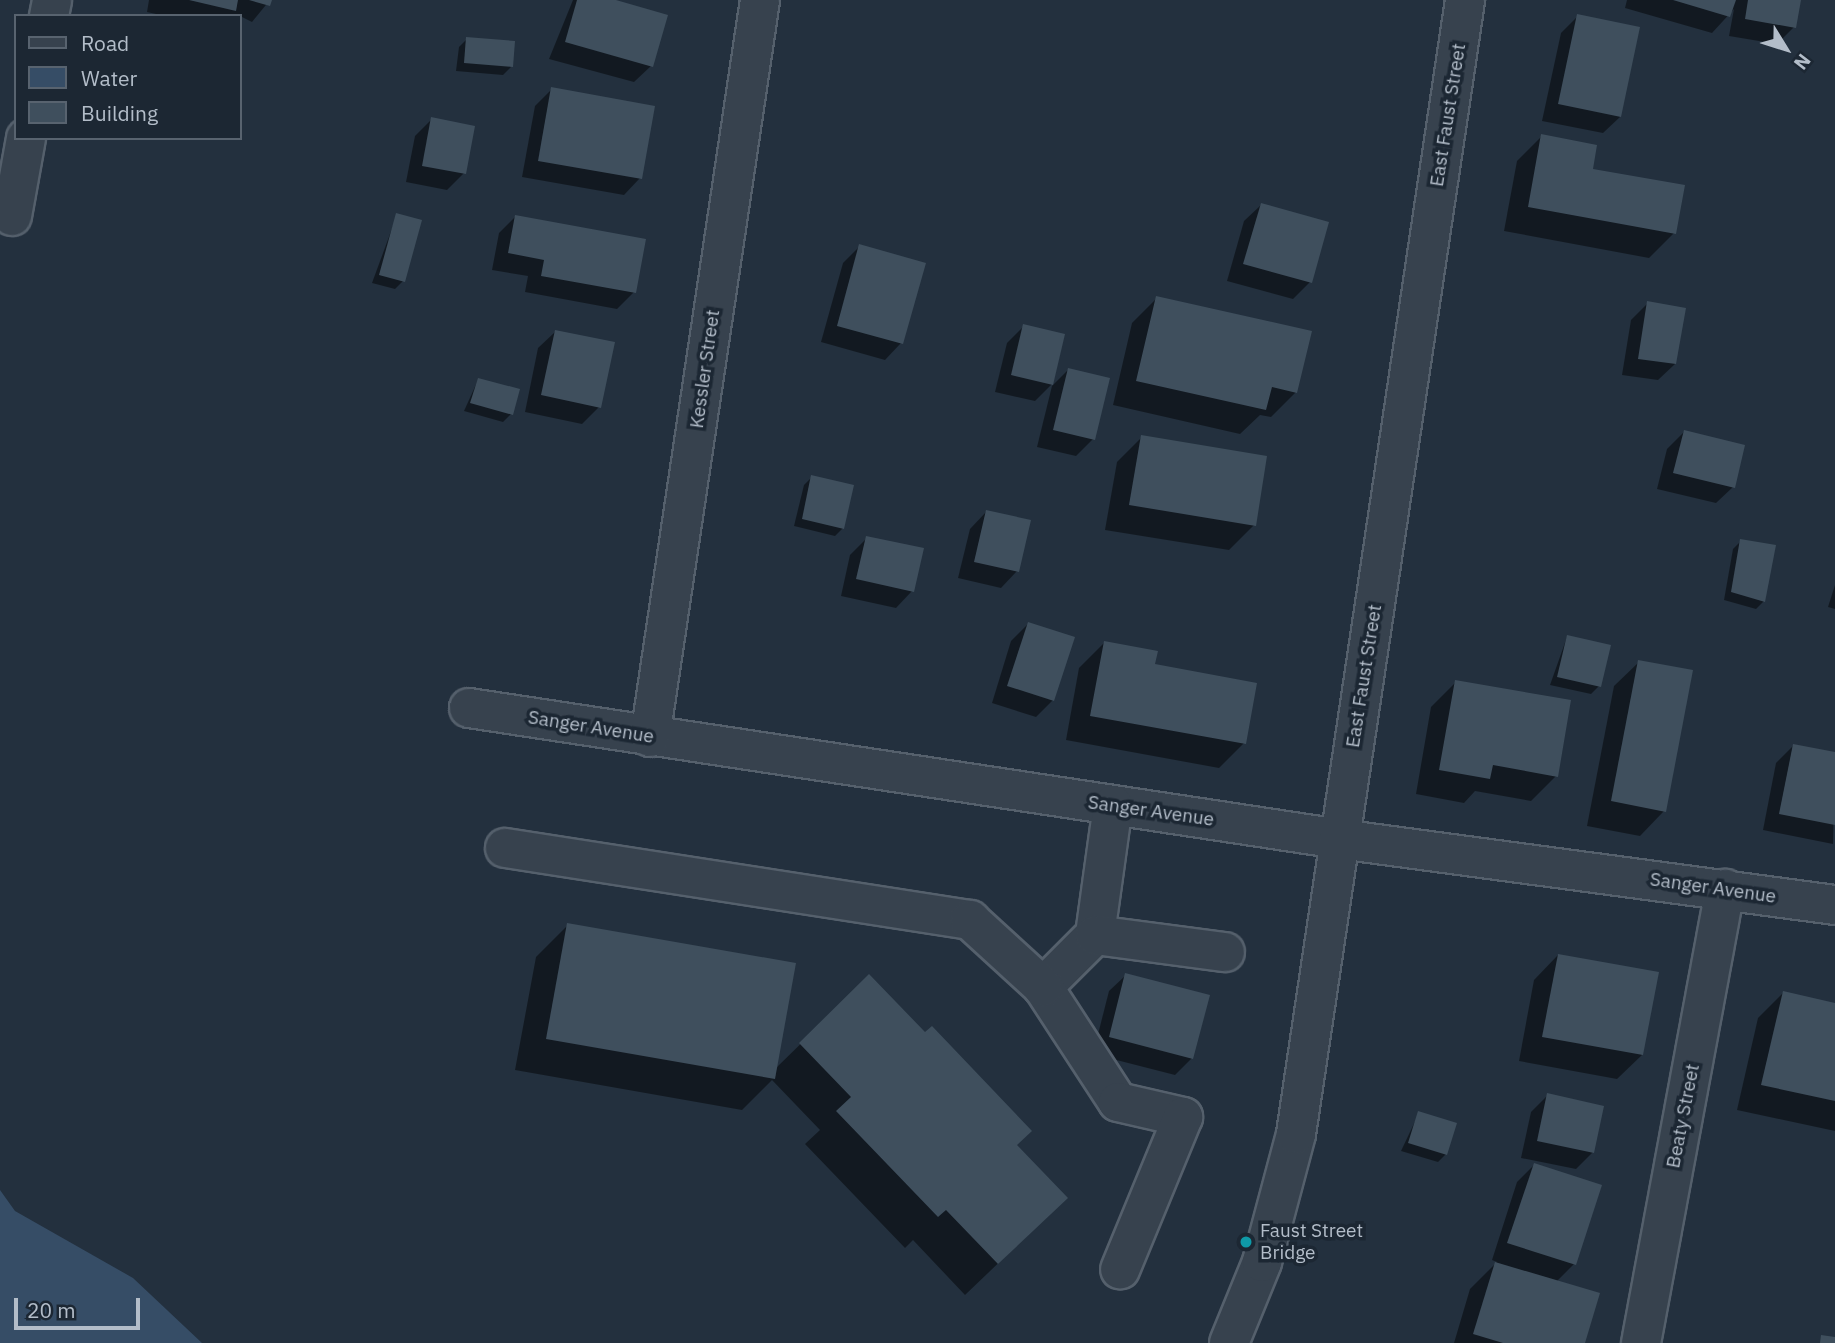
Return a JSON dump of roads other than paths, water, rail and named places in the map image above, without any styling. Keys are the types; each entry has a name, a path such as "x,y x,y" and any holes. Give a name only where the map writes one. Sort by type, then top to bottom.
{"street":[{"name":"Kessler Street","path":"650,737 760,0"},
{"name":"East Faust Street","path":"1229,1343 1262,1262 1296,1134 1465,0"},
{"path":"12,216 26,140"},
{"name":"Sanger Avenue","path":"469,708 1339,839 1835,905"},
{"path":"1043,987 1095,935 1113,805"},
{"path":"505,848 970,920 1043,987 1118,1102 1183,1117 1120,1270"},
{"name":"Beaty Street","path":"1641,1343 1726,889"},
{"path":"1095,935 1225,952"}],"water":[{"path":"0,1190 15,1211 133,1278 202,1343 0,1343"}],"place":[{"name":"Faust Street Bridge","path":"1246,1242"}]}
